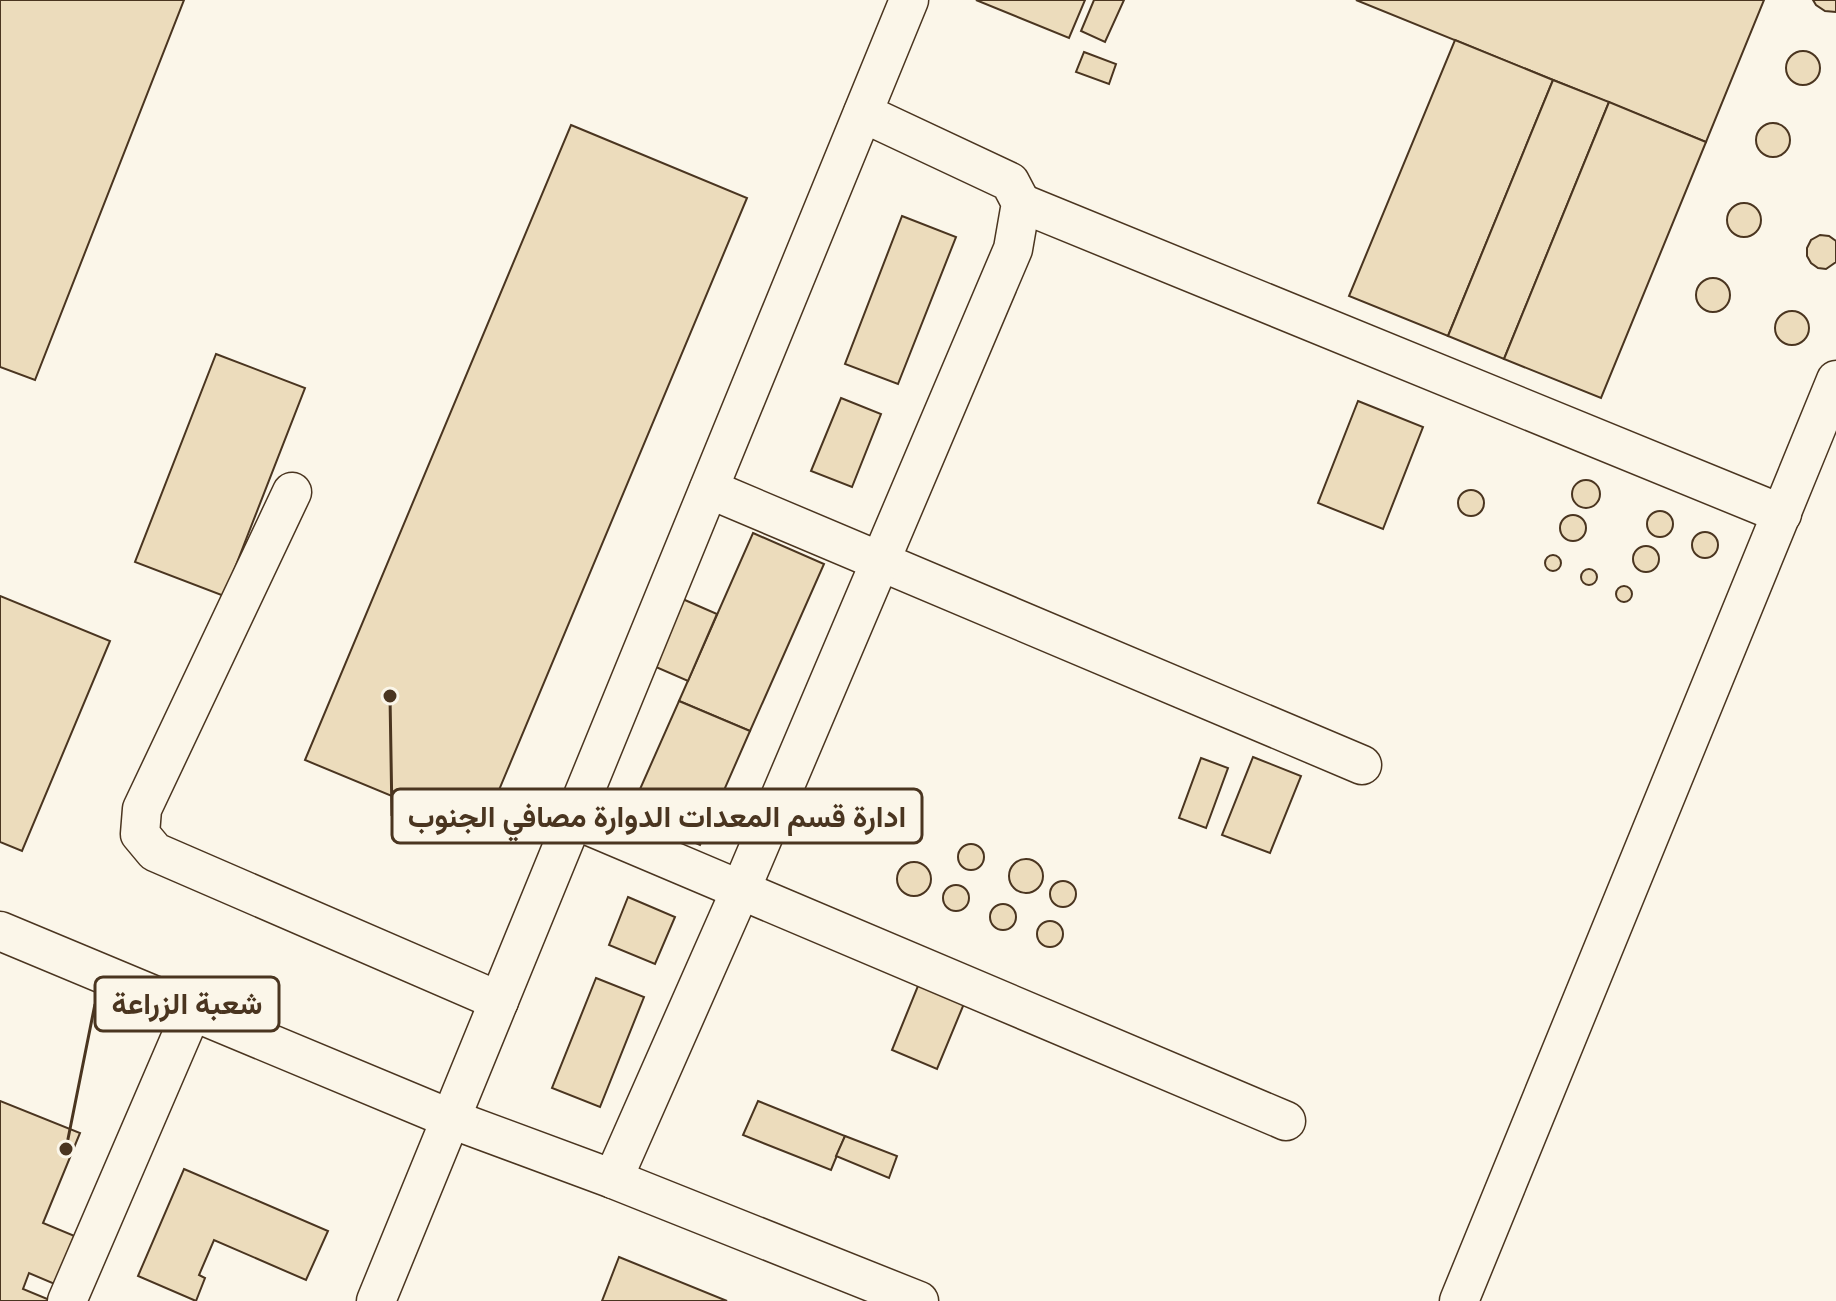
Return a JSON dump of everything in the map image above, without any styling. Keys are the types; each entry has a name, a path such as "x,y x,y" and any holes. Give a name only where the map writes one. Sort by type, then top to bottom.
{"lane":[{"path":"376,1301 909,0"},
{"path":"613,1179 741,889 1013,249 1021,203 1010,182 863,113"},
{"path":"1021,203 1782,514"},
{"path":"1459,1301 1836,380"},
{"path":"709,489 1362,765"},
{"path":"292,492 142,809 140,834 155,852 499,1001"},
{"path":"573,819 1286,1121"},
{"path":"0,931 451,1119 613,1179 919,1301"},
{"path":"67,1301 192,1011"}],"building":[{"path":"0,0 184,0 35,380 0,367"},
{"path":"976,0 1085,0 1069,38"},
{"path":"1094,0 1124,0 1105,42 1081,31"},
{"path":"1356,0 1764,0 1706,142"},
{"path":"1813,0 1836,0 1836,12 1825,11"},
{"path":"1455,40 1553,80 1448,336 1349,296"},
{"path":"1803,51 1815,56 1820,68 1815,80 1803,85 1791,80 1786,68 1791,56"},
{"path":"1084,52 1116,64 1109,84 1076,72"},
{"path":"1553,80 1609,102 1504,359 1448,336"},
{"path":"1609,102 1706,142 1601,398 1504,359"},
{"path":"1773,123 1785,128 1790,140 1785,152 1773,157 1761,152 1756,140 1761,128"},
{"path":"571,125 747,198 481,833 305,760"},
{"path":"1744,203 1756,208 1761,220 1756,232 1744,237 1732,232 1727,220 1732,208"},
{"path":"902,216 956,237 898,384 845,364"},
{"path":"1820,235 1836,241 1836,262 1826,269 1818,268 1807,256 1811,240"},
{"path":"1713,278 1725,283 1730,295 1725,307 1713,312 1701,307 1696,295 1701,283"},
{"path":"1792,311 1804,316 1809,328 1804,340 1792,345 1780,340 1775,328 1780,316"},
{"path":"216,354 305,388 224,596 135,562"},
{"path":"841,398 881,414 852,487 811,471"},
{"path":"1358,401 1423,427 1383,529 1318,503"},
{"path":"1586,480 1596,484 1600,494 1596,504 1586,508 1576,504 1572,494 1576,484"},
{"path":"1471,490 1480,494 1484,503 1480,512 1471,516 1462,512 1458,503 1462,494"},
{"path":"1660,511 1669,515 1673,524 1669,533 1660,537 1651,533 1647,524 1651,515"},
{"path":"1573,515 1582,519 1586,528 1582,537 1573,541 1564,537 1560,528 1564,519"},
{"path":"1705,532 1714,536 1718,545 1714,554 1705,558 1696,554 1692,545 1696,536"},
{"path":"753,533 824,564 750,731 679,701"},
{"path":"1646,546 1655,550 1659,559 1655,568 1646,572 1637,568 1633,559 1637,550"},
{"path":"1550,555 1556,555 1561,563 1559,569 1550,571 1545,566 1545,560"},
{"path":"1589,569 1595,571 1595,583 1589,585 1583,583 1581,577 1583,571"},
{"path":"1621,586 1627,586 1632,594 1630,600 1621,602 1616,597 1616,591"},
{"path":"0,596 110,641 22,851 0,842"},
{"path":"678,597 717,614 688,681 649,664"},
{"path":"679,701 750,731 700,845 629,814"},
{"path":"1253,757 1301,776 1270,853 1222,835"},
{"path":"1201,758 1228,768 1206,828 1179,818"},
{"path":"971,844 980,848 984,857 980,866 971,870 962,866 958,857 962,848"},
{"path":"1026,859 1038,864 1043,876 1038,888 1026,893 1014,888 1009,876 1014,864"},
{"path":"914,862 926,867 931,879 926,891 914,896 902,891 897,879 902,867"},
{"path":"1063,881 1072,885 1076,894 1072,903 1063,907 1054,903 1050,894 1054,885"},
{"path":"956,885 965,889 969,898 965,907 956,911 947,907 943,898 947,889"},
{"path":"628,897 675,917 655,964 609,945"},
{"path":"1003,904 1012,908 1016,917 1012,926 1003,930 994,926 990,917 994,908"},
{"path":"1050,921 1059,925 1063,934 1059,943 1050,947 1041,943 1037,934 1041,925"},
{"path":"922,976 968,994 937,1069 892,1050"},
{"path":"596,978 644,997 600,1107 552,1088"},
{"path":"0,1101 80,1133 43,1223 77,1237 57,1285 29,1273 23,1289 52,1301 0,1301"},
{"path":"758,1101 845,1136 831,1170 743,1135"},
{"path":"845,1136 897,1156 889,1178 836,1156"},
{"path":"184,1169 328,1231 306,1280 214,1240 199,1275 205,1278 196,1301 138,1276"},
{"path":"619,1257 727,1301 602,1301"}],"place":[{"name":"ادارة قسم المعدات الدوارة مصافي الجنوب","path":"390,696"},
{"name":"شعبة الزراعة","path":"66,1149"}]}
